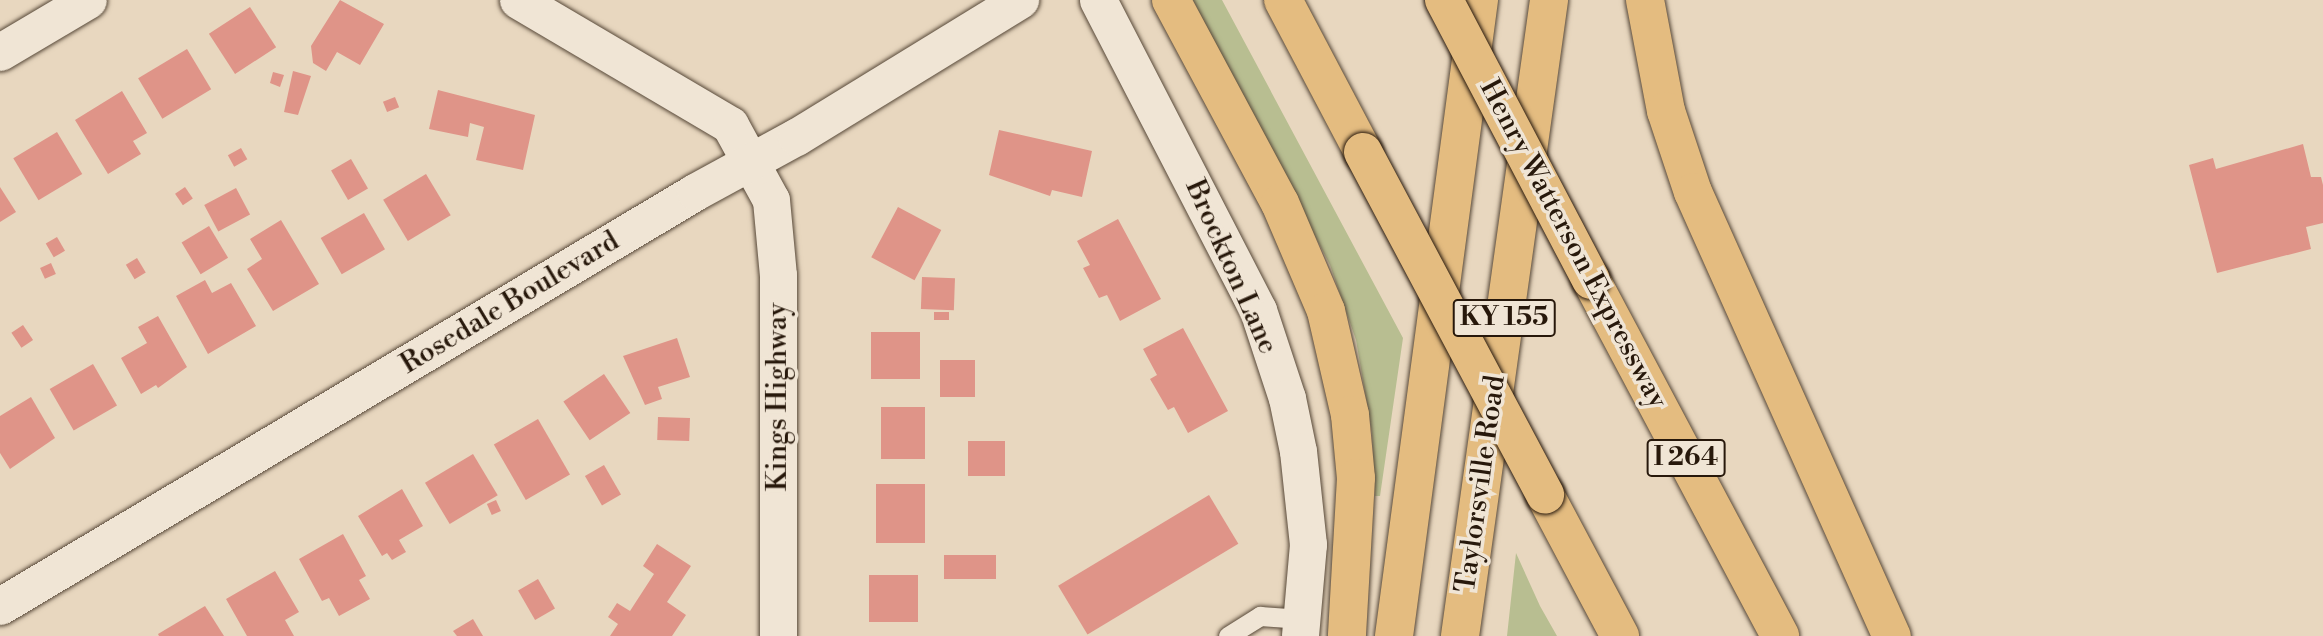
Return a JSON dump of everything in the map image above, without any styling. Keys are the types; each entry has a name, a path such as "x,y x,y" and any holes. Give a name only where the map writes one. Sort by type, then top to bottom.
{"main road":[{"path":"1171,0 1280,203 1326,311 1350,415 1356,478 1347,636"},
{"path":"1283,0 1620,636"},
{"name":"Henry Watterson Expressway","path":"1444,0 1780,636"},
{"name":"KY 155","path":"1394,636 1479,0"},
{"name":"Taylorsville Road","path":"1460,636 1549,0"},
{"path":"1645,0 1654,64 1692,192 1892,636"},
{"path":"1571,545 1602,636"}],"street":[{"path":"0,52 88,0"},
{"name":"Kings Highway","path":"519,0 713,111 730,125 753,162 776,218 778,636"},
{"name":"Rosedale Boulevard","path":"0,606 753,162 1020,0"},
{"name":"Brockton Lane","path":"1098,0 1258,310 1287,398 1306,522 1301,627"}],"lane":[{"path":"1228,636 1260,615 1301,627"}],"green space":[{"path":"1193,0 1222,0 1403,338 1380,496 1375,496 1372,433 1356,340 1330,265"},
{"path":"1516,553 1540,606 1557,636 1507,636"}],"building":[{"path":"340,0 384,24 360,65 337,52 326,71 313,63 311,46"},
{"path":"250,7 276,47 235,74 209,34"},
{"path":"187,49 211,89 162,119 138,78"},
{"path":"293,71 311,76 298,115 284,112"},
{"path":"273,72 284,75 280,87 270,83"},
{"path":"438,90 535,115 523,170 476,160 484,127 470,123 468,137 429,129"},
{"path":"122,91 147,133 133,141 141,154 108,174 75,120"},
{"path":"395,97 399,107 387,112 383,102"},
{"path":"999,130 1092,151 1082,197 1052,190 1050,196 989,175"},
{"path":"57,132 82,174 39,200 13,158"},
{"path":"2303,144 2311,177 2321,177 2323,185 2323,223 2306,227 2311,249 2217,273 2189,165 2213,158 2216,169"},
{"path":"241,148 247,159 234,167 228,155"},
{"path":"351,159 368,188 348,200 331,170"},
{"path":"426,174 451,215 408,241 383,200"},
{"path":"0,187 16,212 0,222"},
{"path":"185,187 193,199 183,205 175,194"},
{"path":"236,188 250,214 218,231 204,205"},
{"path":"898,207 941,230 915,280 871,257"},
{"path":"364,213 385,249 342,274 321,238"},
{"path":"1118,219 1161,299 1120,321 1107,295 1099,298 1083,268 1090,265 1077,241"},
{"path":"281,220 319,284 273,311 247,269 262,259 250,239"},
{"path":"209,226 228,258 201,274 182,242"},
{"path":"57,237 65,251 54,257 46,244"},
{"path":"137,258 146,273 135,279 126,265"},
{"path":"51,263 56,274 45,279 40,268"},
{"path":"922,277 955,278 954,310 921,309"},
{"path":"205,280 212,293 231,283 256,326 208,354 176,296"},
{"path":"934,312 949,312 949,320 934,320"},
{"path":"158,316 187,367 158,388 156,385 141,394 121,358 147,343 138,327"},
{"path":"23,325 33,340 21,348 11,333"},
{"path":"1183,328 1228,411 1188,433 1174,407 1168,410 1150,379 1157,375 1143,349"},
{"path":"871,332 920,332 920,379 871,379"},
{"path":"677,338 690,377 658,387 662,399 645,405 623,356"},
{"path":"940,360 975,360 975,397 940,397"},
{"path":"93,364 117,406 74,431 50,389"},
{"path":"604,374 630,413 590,440 563,401"},
{"path":"31,397 55,438 10,469 0,453 0,416"},
{"path":"881,407 925,407 925,459 881,459"},
{"path":"658,417 690,418 689,441 657,440"},
{"path":"538,419 570,474 526,500 494,444"},
{"path":"968,441 1005,441 1005,476 968,476"},
{"path":"473,454 498,495 450,524 425,483"},
{"path":"604,465 621,494 602,505 585,476"},
{"path":"876,484 925,484 925,543 876,543"},
{"path":"402,489 423,526 399,540 406,552 392,560 387,553 382,556 358,516"},
{"path":"1209,495 1238,544 1087,635 1058,586"},
{"path":"496,500 501,511 492,515 487,504"},
{"path":"343,534 366,576 359,580 370,599 339,616 329,598 322,601 299,559"},
{"path":"657,544 691,566 667,602 686,615 672,636 610,636 618,624 608,617 617,603 630,611 654,574 643,566"},
{"path":"944,555 996,555 996,579 944,579"},
{"path":"275,571 299,612 285,620 294,636 247,636 226,599"},
{"path":"869,575 918,575 918,622 869,622"},
{"path":"538,579 555,608 535,620 518,590"},
{"path":"205,606 224,636 159,636 158,634"},
{"path":"473,619 483,636 457,636 453,631"}]}
